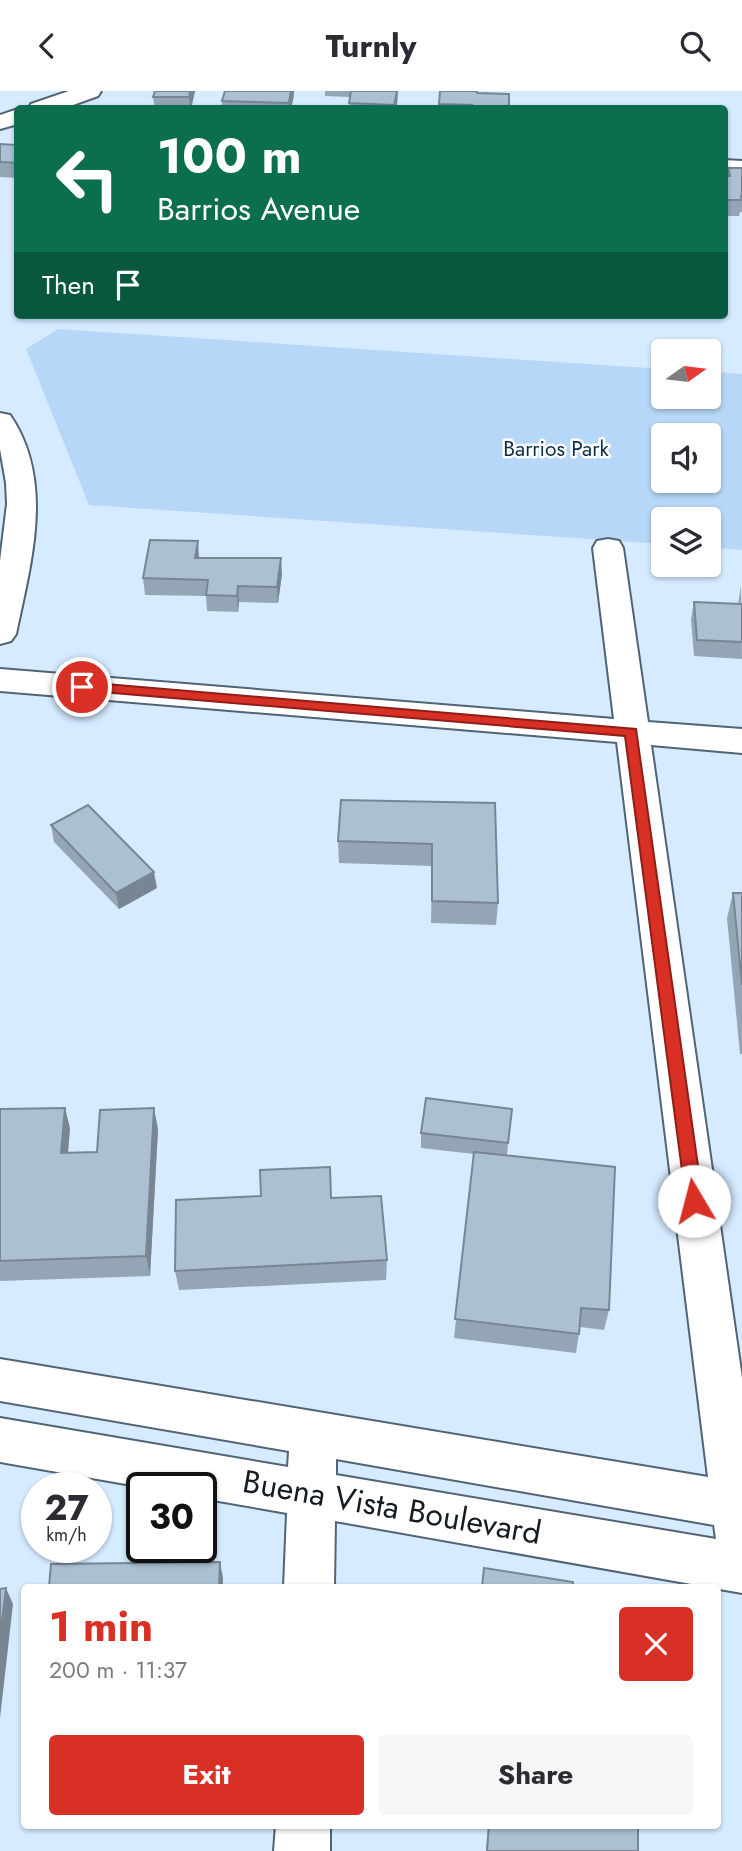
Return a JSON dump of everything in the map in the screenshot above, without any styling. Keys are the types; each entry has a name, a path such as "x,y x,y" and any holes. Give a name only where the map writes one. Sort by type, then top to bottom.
{"street":[{"path":"50,105 90,91"},
{"path":"0,421 18,460 20,512 14,566 0,634"},
{"path":"608,548 631,732 739,1505 742,1551"},
{"path":"0,680 742,741"},
{"path":"0,1380 739,1505"},
{"path":"309,1584 313,1433"},
{"name":"Buena Vista Boulevard","path":"0,1440 742,1568"},
{"path":"302,1851 303,1829"}],"green space":[{"name":"Barrios Park","path":"58,329 651,368 651,409 721,409 721,372 742,374 742,550 721,548 721,507 651,507 651,543 89,505 26,349"}],"building":[{"path":"155,91 190,91 189,97 153,97"},
{"path":"225,91 291,91 289,103 222,101"},
{"path":"351,91 397,91 394,105 349,103"},
{"path":"440,91 509,94 509,105 439,104"},
{"path":"0,144 14,145 14,163 0,162"},
{"path":"728,168 742,168 742,200 728,200"},
{"path":"150,540 198,541 195,558 281,558 277,587 238,586 237,596 206,595 208,580 143,578"},
{"path":"694,602 742,604 742,642 697,640"},
{"path":"341,800 495,803 498,903 432,901 432,844 338,841"},
{"path":"88,805 154,872 116,893 51,825"},
{"path":"733,893 742,893 742,985"},
{"path":"426,1098 512,1109 508,1143 421,1133"},
{"path":"65,1108 61,1153 97,1152 100,1110 154,1108 146,1256 0,1261 0,1109"},
{"path":"474,1152 615,1167 609,1310 581,1308 579,1334 455,1319"},
{"path":"330,1167 331,1198 381,1196 387,1260 175,1271 176,1200 261,1196 260,1170"},
{"path":"220,1562 219,1584 49,1584 51,1564"},
{"path":"484,1568 573,1582 573,1584 482,1584"},
{"path":"6,1588 0,1637 0,1589"},
{"path":"489,1829 638,1829 638,1851 487,1851"}],"route":[{"path":"82,687 631,732 694,1201"}]}
